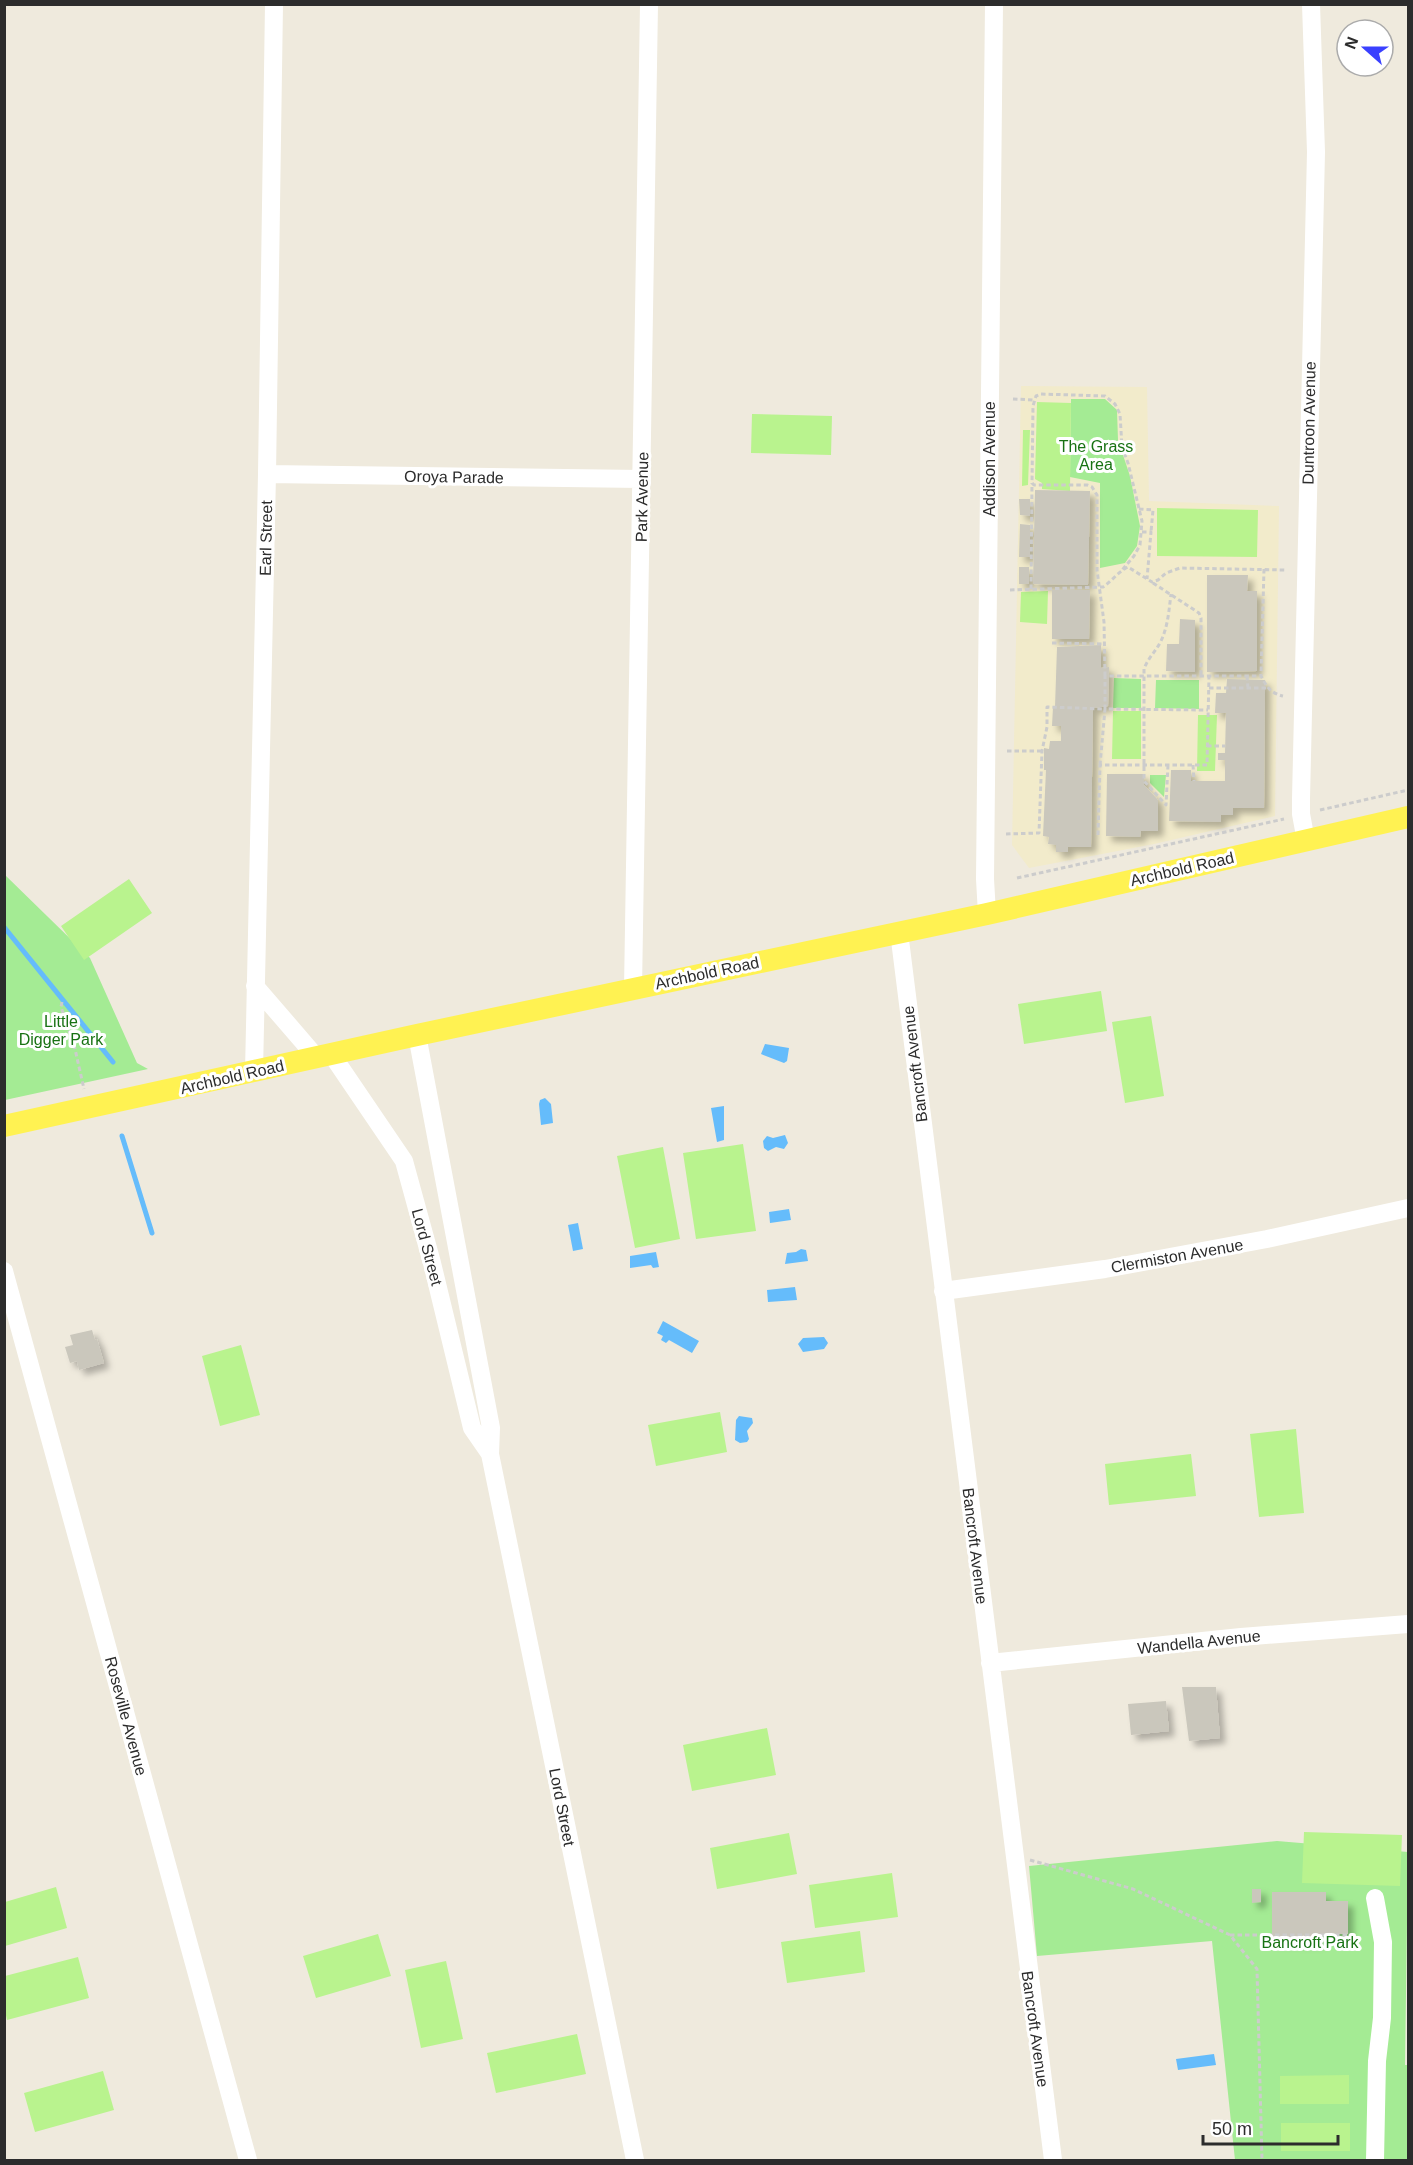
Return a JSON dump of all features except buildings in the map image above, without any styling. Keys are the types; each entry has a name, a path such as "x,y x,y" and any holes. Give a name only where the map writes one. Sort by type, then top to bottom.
{"main road":[{"name":"Archbold Road","path":"4,1126 417,1035 987,914 1408,817"}],"street":[{"name":"Earl Street","path":"254,1072 267,474 274,4"},
{"name":"Park Avenue","path":"633,989 649,4"},
{"name":"Addison Avenue","path":"987,914 985,855 994,4"},
{"name":"Duntroon Avenue","path":"1306,841 1301,814 1316,152 1311,4"},
{"name":"Oroya Parade","path":"267,474 642,479"},
{"name":"Bancroft Avenue","path":"899,932 990,1663 1011,1854 1053,2160"},
{"name":"Lord Street","path":"255,986 324,1056 404,1161 432,1263 472,1428 490,1454"},
{"name":"Lord Street","path":"417,1035 492,1428 490,1454 635,2160"},
{"name":"Clermiston Avenue","path":"943,1291 1105,1269 1267,1239 1408,1208"},
{"name":"Roseville Avenue","path":"4,1271 248,2160"},
{"name":"Wandella Avenue","path":"990,1663 1241,1637 1408,1624"},
{"path":"1375,1898 1383,1942 1375,2160"}],"path":[{"path":"1010,590 1100,587 1114,580 1134,556 1140,545 1142,532 1139,508 1122,447 1120,414 1115,404 1105,396 1041,394 1034,400 1013,399"},
{"path":"1031,589 1034,400"},
{"path":"1032,483 1034,485 1087,485 1095,490 1097,570 1105,644 1105,709 1100,765 1098,835"},
{"path":"1139,508 1153,510 1147,579"},
{"path":"1142,532 1151,532"},
{"path":"1122,570 1132,568 1194,608 1201,618 1201,676"},
{"path":"1152,582 1180,568 1285,570"},
{"path":"1264,569 1261,676 1273,694 1283,696"},
{"path":"1168,765 1166,805 1144,781 1144,676 1148,657 1159,644 1167,627 1171,594"},
{"path":"1052,643 1105,644"},
{"path":"1105,676 1261,676"},
{"path":"1100,765 1207,765 1209,676"},
{"path":"1248,676 1248,688"},
{"path":"1209,688 1268,688"},
{"path":"1006,834 1039,833 1042,751 1047,727 1047,707 1208,710"},
{"path":"1207,746 1225,746"},
{"path":"1007,751 1042,751"},
{"path":"1193,765 1194,781"},
{"path":"1017,878 1408,790"},
{"path":"62,1002 61,1007 81,1070 87,1109"},
{"path":"1011,1854 1133,1890 1230,1935 1352,1935"},
{"path":"1230,1935 1257,1969 1262,2160"}],"shaded area":[{"path":"1021,386 1147,387 1149,501 1279,506 1275,816 1154,844 1029,868 1012,845"}],"green space":[{"name":"The Grass Area","path":"1071,399 1105,399 1117,410 1118,440 1130,476 1140,526 1137,546 1125,563 1100,568 1100,483 1070,477"},
{"path":"1037,402 1071,403 1070,491 1042,489 1042,483 1035,479"},
{"path":"752,414 832,416 831,455 751,453"},
{"path":"1023,430 1030,430 1028,485 1022,486"},
{"path":"1157,508 1258,510 1257,557 1157,556"},
{"path":"1048,591 1047,624 1020,622 1021,592"},
{"path":"1114,678 1141,679 1141,708 1113,708"},
{"path":"1156,680 1199,680 1199,709 1155,708"},
{"path":"1113,711 1141,711 1141,759 1112,759"},
{"path":"1198,715 1217,715 1215,771 1197,771"},
{"path":"1150,775 1166,775 1164,797 1150,783"},
{"name":"Little Digger Park","path":"4,874 90,958 137,1063 148,1069 5,1100"},
{"path":"129,879 152,913 84,960 61,926"},
{"path":"1101,991 1107,1031 1024,1044 1018,1004"},
{"path":"1151,1016 1164,1096 1125,1103 1112,1022"},
{"path":"743,1144 756,1231 696,1239 683,1153"},
{"path":"663,1147 680,1239 635,1248 617,1156"},
{"path":"241,1345 260,1415 220,1426 202,1356"},
{"path":"720,1412 727,1452 656,1466 648,1425"},
{"path":"1296,1429 1304,1513 1259,1517 1250,1434"},
{"path":"1191,1454 1196,1496 1109,1505 1105,1464"},
{"path":"767,1728 776,1775 692,1791 683,1745"},
{"path":"1304,1832 1402,1835 1400,1886 1302,1883"},
{"path":"789,1833 797,1874 717,1889 710,1848"},
{"name":"Bancroft Park","path":"1277,1841 1408,1852 1405,2065 1408,2065 1408,2160 1235,2160 1212,1941 1037,1956 1029,1866"},
{"path":"892,1873 898,1917 815,1928 809,1885"},
{"path":"56,1887 67,1928 5,1946 5,1902"},
{"path":"860,1931 865,1972 787,1983 781,1942"},
{"path":"378,1934 391,1976 316,1998 303,1956"},
{"path":"78,1957 89,1998 7,2020 5,1976"},
{"path":"446,1961 463,2039 421,2048 405,1970"},
{"path":"577,2034 586,2074 496,2093 487,2053"},
{"path":"103,2071 114,2110 35,2132 24,2093"},
{"path":"1349,2075 1349,2104 1280,2104 1280,2076"},
{"path":"1281,2123 1350,2123 1350,2151 1281,2151"}],"water":[{"path":"765,1044 789,1048 787,1061 784,1063 761,1054"},
{"path":"545,1098 551,1104 553,1123 541,1125 539,1104 540,1100"},
{"path":"724,1106 724,1140 717,1142 711,1108"},
{"path":"785,1135 788,1143 784,1149 776,1147 768,1151 764,1148 763,1141 767,1136 773,1138"},
{"path":"789,1209 791,1220 770,1223 769,1212"},
{"path":"578,1223 583,1249 573,1251 568,1225"},
{"path":"806,1250 808,1261 785,1264 787,1253"},
{"path":"656,1252 659,1267 653,1268 651,1265 630,1268 630,1256"},
{"path":"795,1287 797,1300 768,1302 767,1290"},
{"path":"663,1321 699,1341 692,1353 669,1340 666,1343 661,1340 663,1336 657,1333"},
{"path":"824,1337 828,1343 824,1349 803,1352 798,1344 803,1338"},
{"path":"739,1416 752,1418 753,1423 747,1431 749,1439 747,1442 740,1443 735,1440 736,1420"},
{"path":"1214,2054 1216,2065 1178,2070 1176,2059"}],"waterway":[{"path":"4,927 113,1062"},
{"path":"122,1136 152,1233"}]}
